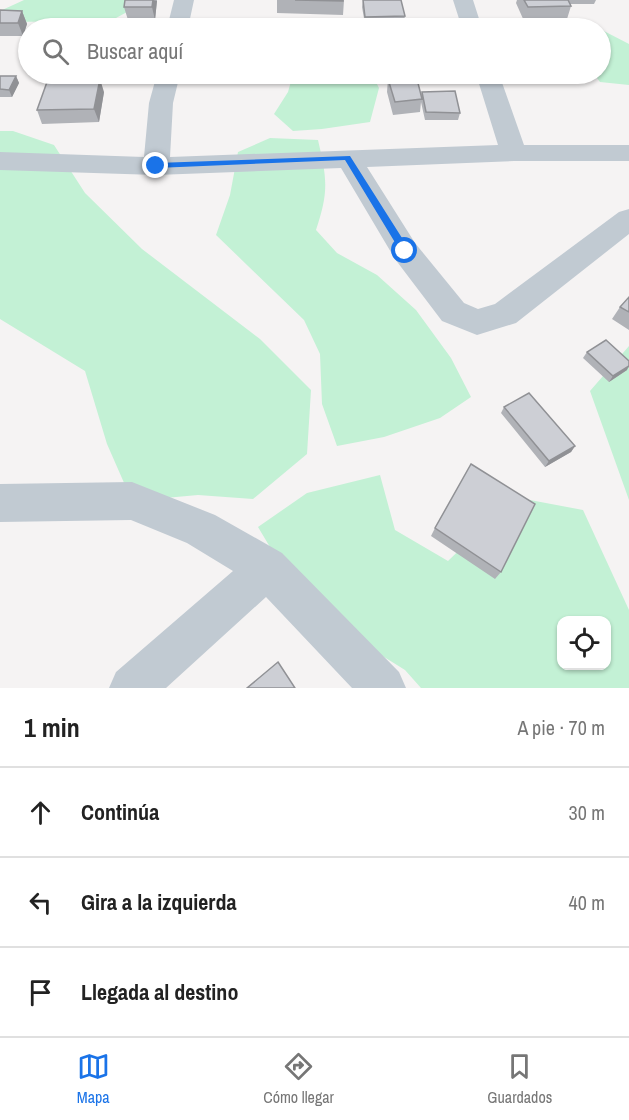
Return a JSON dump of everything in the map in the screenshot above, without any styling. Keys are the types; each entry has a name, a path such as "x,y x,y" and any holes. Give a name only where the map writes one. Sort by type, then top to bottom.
{"street":[{"path":"180,18 184,0"},
{"path":"463,0 469,18"},
{"path":"156,166 161,103 166,84"},
{"path":"490,84 514,153"},
{"path":"0,161 156,166 514,153 629,153"},
{"path":"348,158 405,251 453,312 477,322 505,314 629,219"},
{"path":"0,503 132,501 201,529 267,568 383,688"},
{"path":"132,688 267,568"}],"green space":[{"path":"24,0 149,0 116,18 18,18 18,22 10,22 0,11"},
{"path":"611,35 629,44 629,85 611,83"},
{"path":"290,84 377,84 379,88 370,122 293,131 274,114 288,92"},
{"path":"0,131 13,131 54,145 85,193 142,249 260,339 311,390 307,454 253,499 198,495 132,501 107,444 85,371 0,319"},
{"path":"270,138 318,140 323,165 325,195 316,230 337,253 377,275 416,310 451,358 471,397 440,418 384,437 337,446 322,404 320,354 304,320 216,235 230,195 238,152"},
{"path":"629,346 629,500 590,391"},
{"path":"380,475 395,530 448,561 514,497 583,510 629,610 629,688 421,688 405,670 307,609 258,527 307,493"}],"building":[{"path":"125,0 153,0 152,7 124,7"},
{"path":"295,0 343,0 343,1"},
{"path":"363,0 401,0 405,16 365,17"},
{"path":"524,0 568,0 571,6 528,7"},
{"path":"0,10 22,11 18,23 0,23"},
{"path":"0,76 16,76 9,90 0,89"},
{"path":"46,84 99,84 94,109 37,110"},
{"path":"390,84 418,84 422,99 395,102"},
{"path":"455,91 460,113 426,112 422,92"},
{"path":"629,297 629,312 620,307"},
{"path":"606,340 629,361 629,366 613,376 587,352"},
{"path":"529,393 575,446 549,461 504,407"},
{"path":"471,464 535,504 501,572 435,528"},
{"path":"278,662 295,688 247,688"}],"route":[{"path":"156,166 348,158 405,251"}]}
